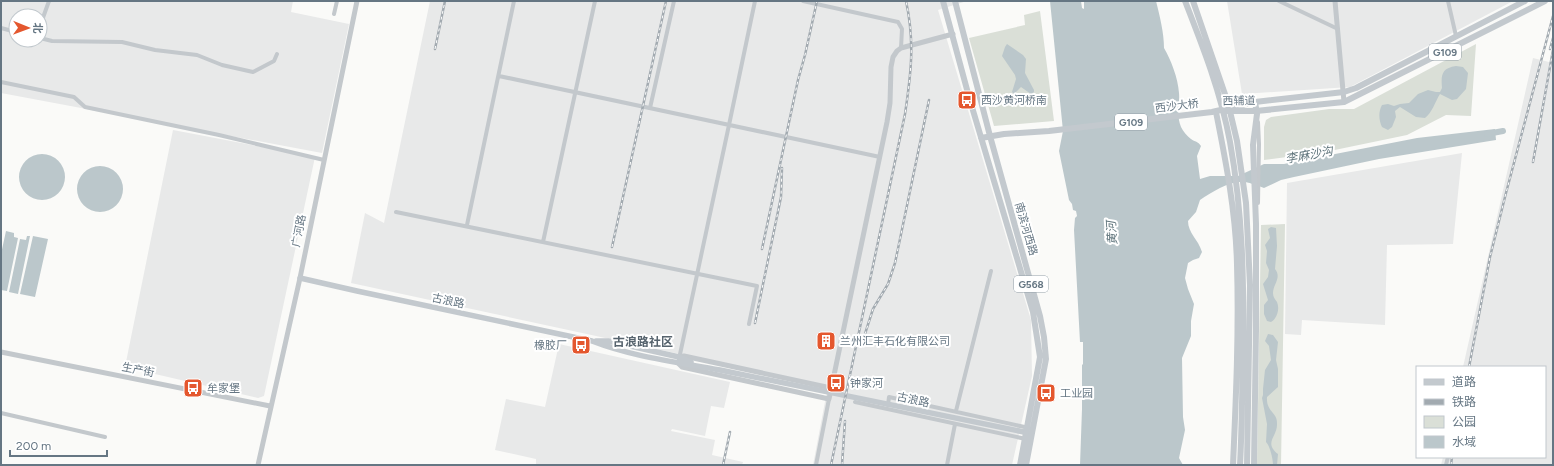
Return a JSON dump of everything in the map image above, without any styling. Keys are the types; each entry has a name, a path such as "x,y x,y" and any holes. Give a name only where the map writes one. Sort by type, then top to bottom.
{"main road":[{"path":"943,1 953,34"},
{"name":"南滨河西路","path":"955,1 990,136 1040,316 1044,337 1046,359 1029,434 1020,465"},
{"path":"1185,1 1196,19"},
{"path":"1193,1 1196,19 1237,141 1246,203 1250,264 1240,465"},
{"name":"西辅道","path":"1214,112 1255,102 1344,92 1356,88 1525,1"},
{"name":"西辅道","path":"1214,112 1256,112 1344,102 1545,1"},
{"name":"南滨河西路","path":"953,34 981,138 1033,312 1040,357 1026,465"},
{"path":"1254,465 1256,163 1253,145 1256,112 1255,102"},
{"path":"1214,112 1226,162 1232,201 1237,264 1236,399 1233,465"},
{"name":"西沙大桥","path":"990,136 1049,131 1214,112"},
{"name":"G109","path":"981,138 990,136"},
{"name":"古浪路","path":"300,278 357,292 592,342 608,341 720,370 1029,434"},
{"path":"1246,333 1247,465"}],"street":[{"path":"334,14 337,1"},
{"name":"广河路","path":"258,465 270,406 300,278 357,1"},
{"path":"467,225 514,1"},
{"path":"543,242 594,1"},
{"path":"650,108 674,1"},
{"path":"679,360 754,1"},
{"path":"803,1 898,22 902,29 901,48"},
{"path":"1279,1 1338,29"},
{"path":"1335,1 1344,102"},
{"path":"1448,1 1456,36"},
{"path":"816,465 880,157 890,103 891,67 893,57 901,48 953,34"},
{"path":"48,40 122,42 155,50 197,55 222,65 253,72 274,61 277,54"},
{"path":"499,76 880,157"},
{"path":"1,82 74,97 85,108 211,134 324,160"},
{"path":"396,212 467,225 757,286 749,324"},
{"path":"956,411 991,271"},
{"name":"生产街","path":"1,352 270,406"},
{"name":"古浪路","path":"829,399 682,367 679,360 684,356 831,388"},
{"path":"887,410 889,397 956,411 1029,434"},
{"path":"855,402 955,424 1029,434"},
{"path":"1,413 105,437"},
{"path":"947,465 955,424"}],"shaded area":[{"path":"1,1 293,1 291,12 349,24 322,153 1,93"},
{"path":"430,1 967,1 938,10 1031,320 1032,376 1012,465 813,465 828,386 351,283 365,213 384,223"},
{"path":"1227,1 1513,1 1350,87 1242,94"},
{"path":"1533,58 1553,63 1553,465 1441,465 1443,458 1546,458 1546,366 1463,366"},
{"path":"173,130 315,157 264,396 258,398 125,367"},
{"path":"1462,153 1453,244 1387,245 1385,325 1302,320 1301,335 1285,334 1287,183"},
{"path":"559,344 730,382 724,408 711,406 705,436 672,429 671,431 715,440 712,455 743,462 742,465 536,465 536,459 495,450 506,399 545,407"}],"green space":[{"path":"1040,11 1054,121 994,126 969,38 1025,25 1024,15"},
{"path":"1476,44 1471,116 1446,115 1407,135 1325,152 1264,160 1264,127 1266,120 1271,117 1329,109 1354,109"},
{"path":"1285,224 1281,465 1257,465 1261,225"}],"water":[{"name":"黄河","path":"1050,1 1081,1 1082,8 1084,9 1084,1 1156,1 1163,31 1164,48 1176,75 1179,93 1178,114 1180,123 1182,129 1187,135 1201,146 1197,156 1200,179 1210,176 1238,176 1264,164 1284,164 1417,138 1495,129 1496,140 1379,159 1281,180 1264,188 1245,182 1234,183 1216,190 1200,200 1196,212 1188,221 1191,233 1202,252 1199,258 1188,263 1185,278 1194,304 1191,321 1191,336 1182,358 1183,417 1185,430 1179,458 1183,465 1080,465 1083,342 1080,342 1074,230 1075,218 1077,216 1076,211 1073,210 1072,204 1069,200 1059,151 1063,131"},
{"path":"1007,44 1023,55 1026,59 1025,73 1034,90 1031,94 1021,87 1014,94 1012,92 1016,79 1015,75 1002,56"},
{"path":"1456,66 1463,67 1468,73 1466,89 1457,99 1452,100 1440,94 1432,110 1425,118 1416,117 1400,107 1395,111 1396,117 1392,127 1388,130 1382,127 1379,116 1382,105 1388,104 1394,106 1409,103 1418,94 1428,90 1440,92 1442,88 1443,73 1447,69"},
{"path":"47,154 59,160 64,168 64,186 59,194 51,199 37,200 25,194 20,186 19,172 25,160 33,155"},
{"path":"105,166 117,172 122,180 122,198 117,206 109,211 95,212 83,206 78,198 77,184 83,172 91,167"},
{"path":"1271,227 1276,228 1277,246 1275,269 1278,275 1273,293 1277,302 1278,311 1271,322 1267,321 1264,314 1264,305 1268,300 1263,284 1268,277 1269,270 1266,263 1267,251 1265,245 1270,238 1268,229"},
{"path":"6,231 14,233 14,237 18,238 7,291 1,290 1,254"},
{"path":"27,236 30,236 18,294 9,292 20,239 26,240"},
{"path":"33,236 48,239 35,297 20,294"},
{"path":"1268,334 1273,335 1278,342 1276,360 1278,369 1278,387 1267,397 1268,406 1277,419 1277,428 1271,443 1274,450 1278,454 1277,465 1273,465 1269,446 1266,442 1267,424 1262,398 1265,370 1271,360 1269,346 1265,341"}],"waterway":[{"name":"李麻沙沟","path":"1487,134 1503,131"}],"railway":[{"path":"435,49 445,1"},
{"path":"612,247 666,1"},
{"path":"762,249 798,80 817,1"},
{"path":"831,465 905,114 911,58 909,16 906,1"},
{"path":"1469,366 1490,257 1553,16"},
{"path":"1550,49 1553,38"},
{"path":"1533,162 1553,50"},
{"path":"863,340 873,309 888,284 895,263 929,100"},
{"path":"755,323 781,197 782,168"},
{"path":"842,465 845,421"},
{"path":"723,465 730,432"},
{"path":"1451,465 1452,458"}],"place":[{"name":"西沙黄河桥南","path":"967,100"},
{"name":"兰州汇丰石化有限公司","path":"826,341"},
{"name":"橡胶厂","path":"581,345"},
{"name":"钟家河","path":"836,383"},
{"name":"牟家堡","path":"193,388"},
{"name":"工业园","path":"1046,393"}],"district":[{"name":"古浪路社区","path":"643,342"}]}
